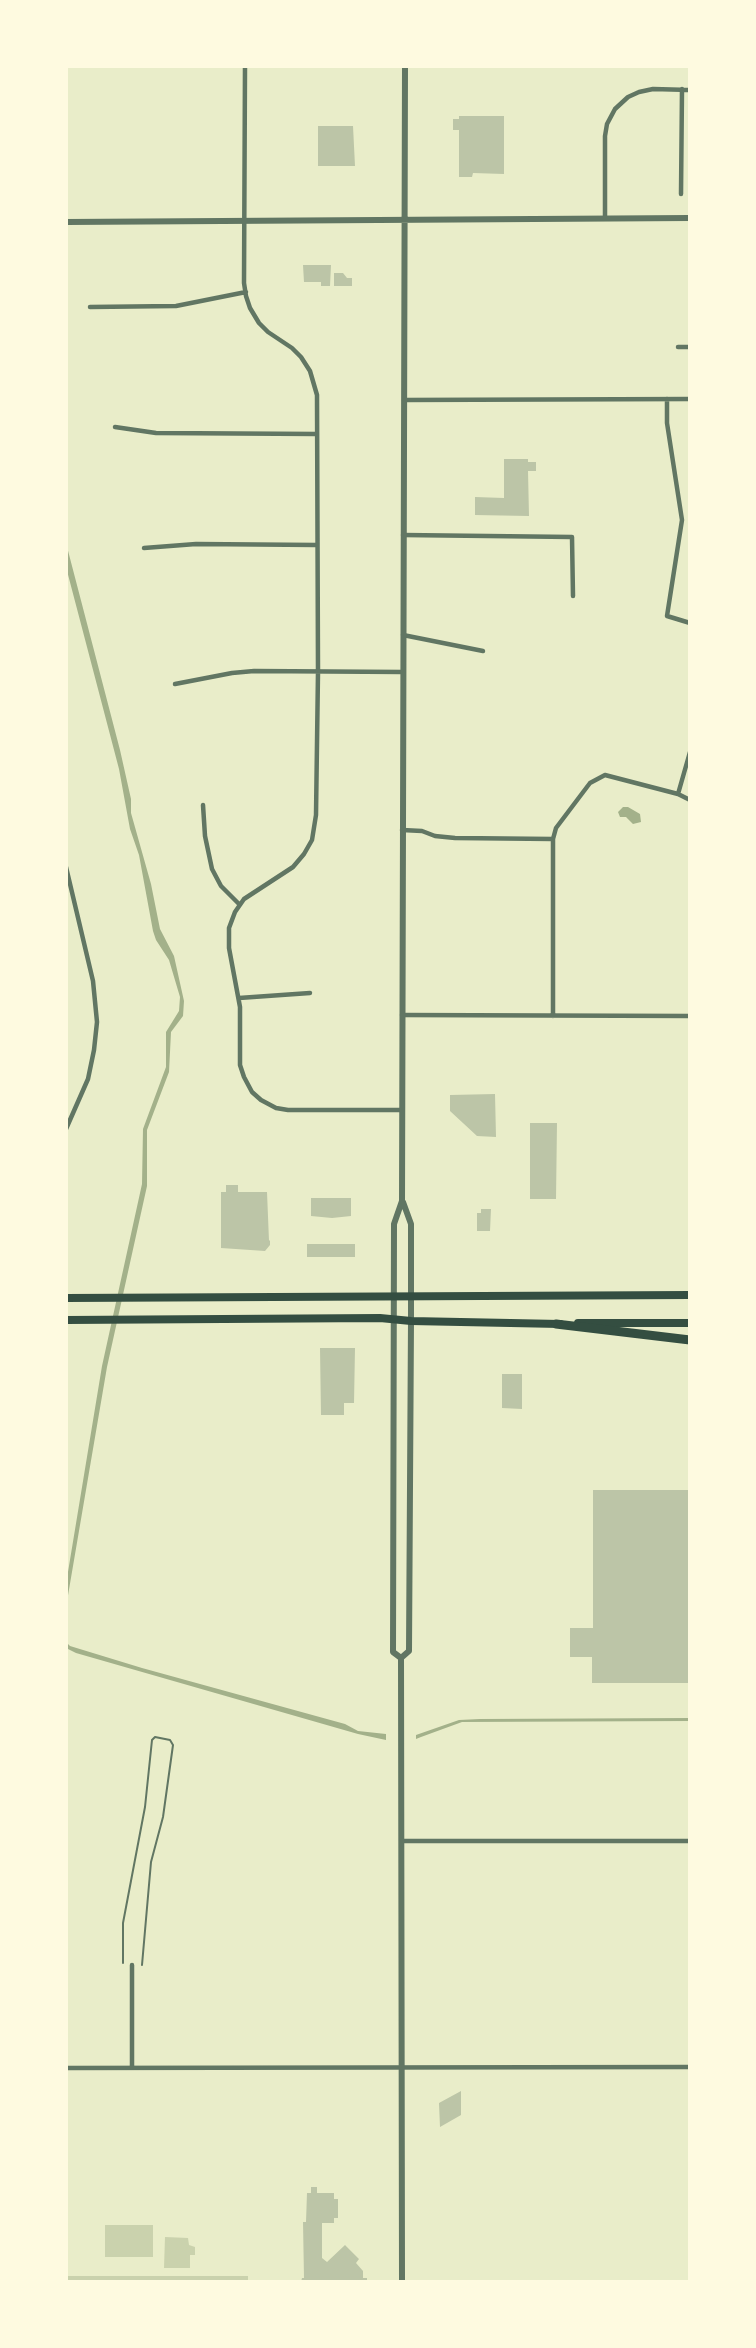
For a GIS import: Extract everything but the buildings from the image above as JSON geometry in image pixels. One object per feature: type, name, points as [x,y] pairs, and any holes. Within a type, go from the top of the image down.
[{"type":"highway","points":[[556,1324],[690,1340]]},
{"type":"main road","points":[[66,1298],[690,1294]]},
{"type":"main road","points":[[66,1320],[394,1318],[411,1321],[556,1324],[690,1323]]},
{"type":"street","points":[[245,66],[246,292],[250,308],[259,323],[292,348],[310,371],[316,391],[318,672],[316,815],[312,840],[293,867],[256,889],[240,905],[230,924],[228,940],[239,999],[241,1069],[249,1088],[261,1100],[276,1108],[288,1110],[402,1110]]},
{"type":"street","points":[[401,1658],[393,1652],[394,1224],[402,1201],[405,66]]},
{"type":"street","points":[[681,194],[682,89]]},
{"type":"street","points":[[605,218],[604,141],[611,116],[621,103],[639,92],[690,90]]},
{"type":"street","points":[[66,222],[690,218]]},
{"type":"street","points":[[90,307],[176,306],[246,292]]},
{"type":"street","points":[[678,347],[690,347]]},
{"type":"street","points":[[667,399],[667,423],[682,520],[668,616],[690,622]]},
{"type":"street","points":[[404,400],[690,399]]},
{"type":"street","points":[[116,427],[156,433],[317,434]]},
{"type":"street","points":[[403,535],[572,537],[573,596]]},
{"type":"street","points":[[144,548],[196,544],[317,545]]},
{"type":"street","points":[[403,635],[483,651]]},
{"type":"street","points":[[175,684],[232,673],[403,672]]},
{"type":"street","points":[[678,794],[690,752]]},
{"type":"street","points":[[553,1016],[553,839],[556,828],[590,783],[605,775],[678,794],[690,800]]},
{"type":"street","points":[[203,805],[205,836],[212,869],[221,886],[240,905]]},
{"type":"street","points":[[402,830],[422,831],[435,836],[455,838],[553,839]]},
{"type":"street","points":[[66,867],[93,981],[97,1022],[88,1079],[66,1129]]},
{"type":"street","points":[[66,897],[73,896]]},
{"type":"street","points":[[239,999],[310,993]]},
{"type":"street","points":[[402,1015],[690,1016]]},
{"type":"street","points":[[402,1201],[411,1224],[409,1651],[401,1658],[402,2282]]},
{"type":"street","points":[[403,1841],[690,1841]]},
{"type":"street","points":[[132,1965],[132,2067]]},
{"type":"street","points":[[66,2068],[690,2067]]},
{"type":"lane","points":[[123,1963],[123,1923],[145,1806],[152,1740],[155,1737],[170,1740],[173,1744],[163,1816],[151,1862],[142,1965]]},
{"type":"shaded area","points":[[66,543],[120,750],[131,799],[131,813],[151,884],[160,929],[174,956],[184,1001],[183,1016],[171,1032],[169,1072],[147,1130],[147,1186],[107,1367],[66,1607],[66,1584],[102,1366],[142,1184],[143,1129],[166,1067],[166,1032],[179,1011],[180,997],[169,960],[153,931],[139,855],[130,829],[119,769],[66,567]]},
{"type":"shaded area","points":[[623,807],[628,807],[640,814],[641,822],[633,824],[626,817],[620,817],[618,812]]},
{"type":"shaded area","points":[[66,1642],[70,1646],[142,1668],[345,1724],[358,1731],[386,1734],[386,1740],[76,1653],[66,1648]]},
{"type":"shaded area","points":[[690,1718],[690,1721],[462,1722],[416,1739],[416,1735],[459,1720]]},
{"type":"shaded area","points":[[105,2225],[153,2225],[153,2257],[105,2257]]},
{"type":"shaded area","points":[[165,2237],[188,2238],[189,2245],[195,2247],[195,2255],[190,2255],[190,2268],[164,2268]]},
{"type":"shaded area","points":[[66,2276],[248,2276],[248,2282],[66,2282]]}]
